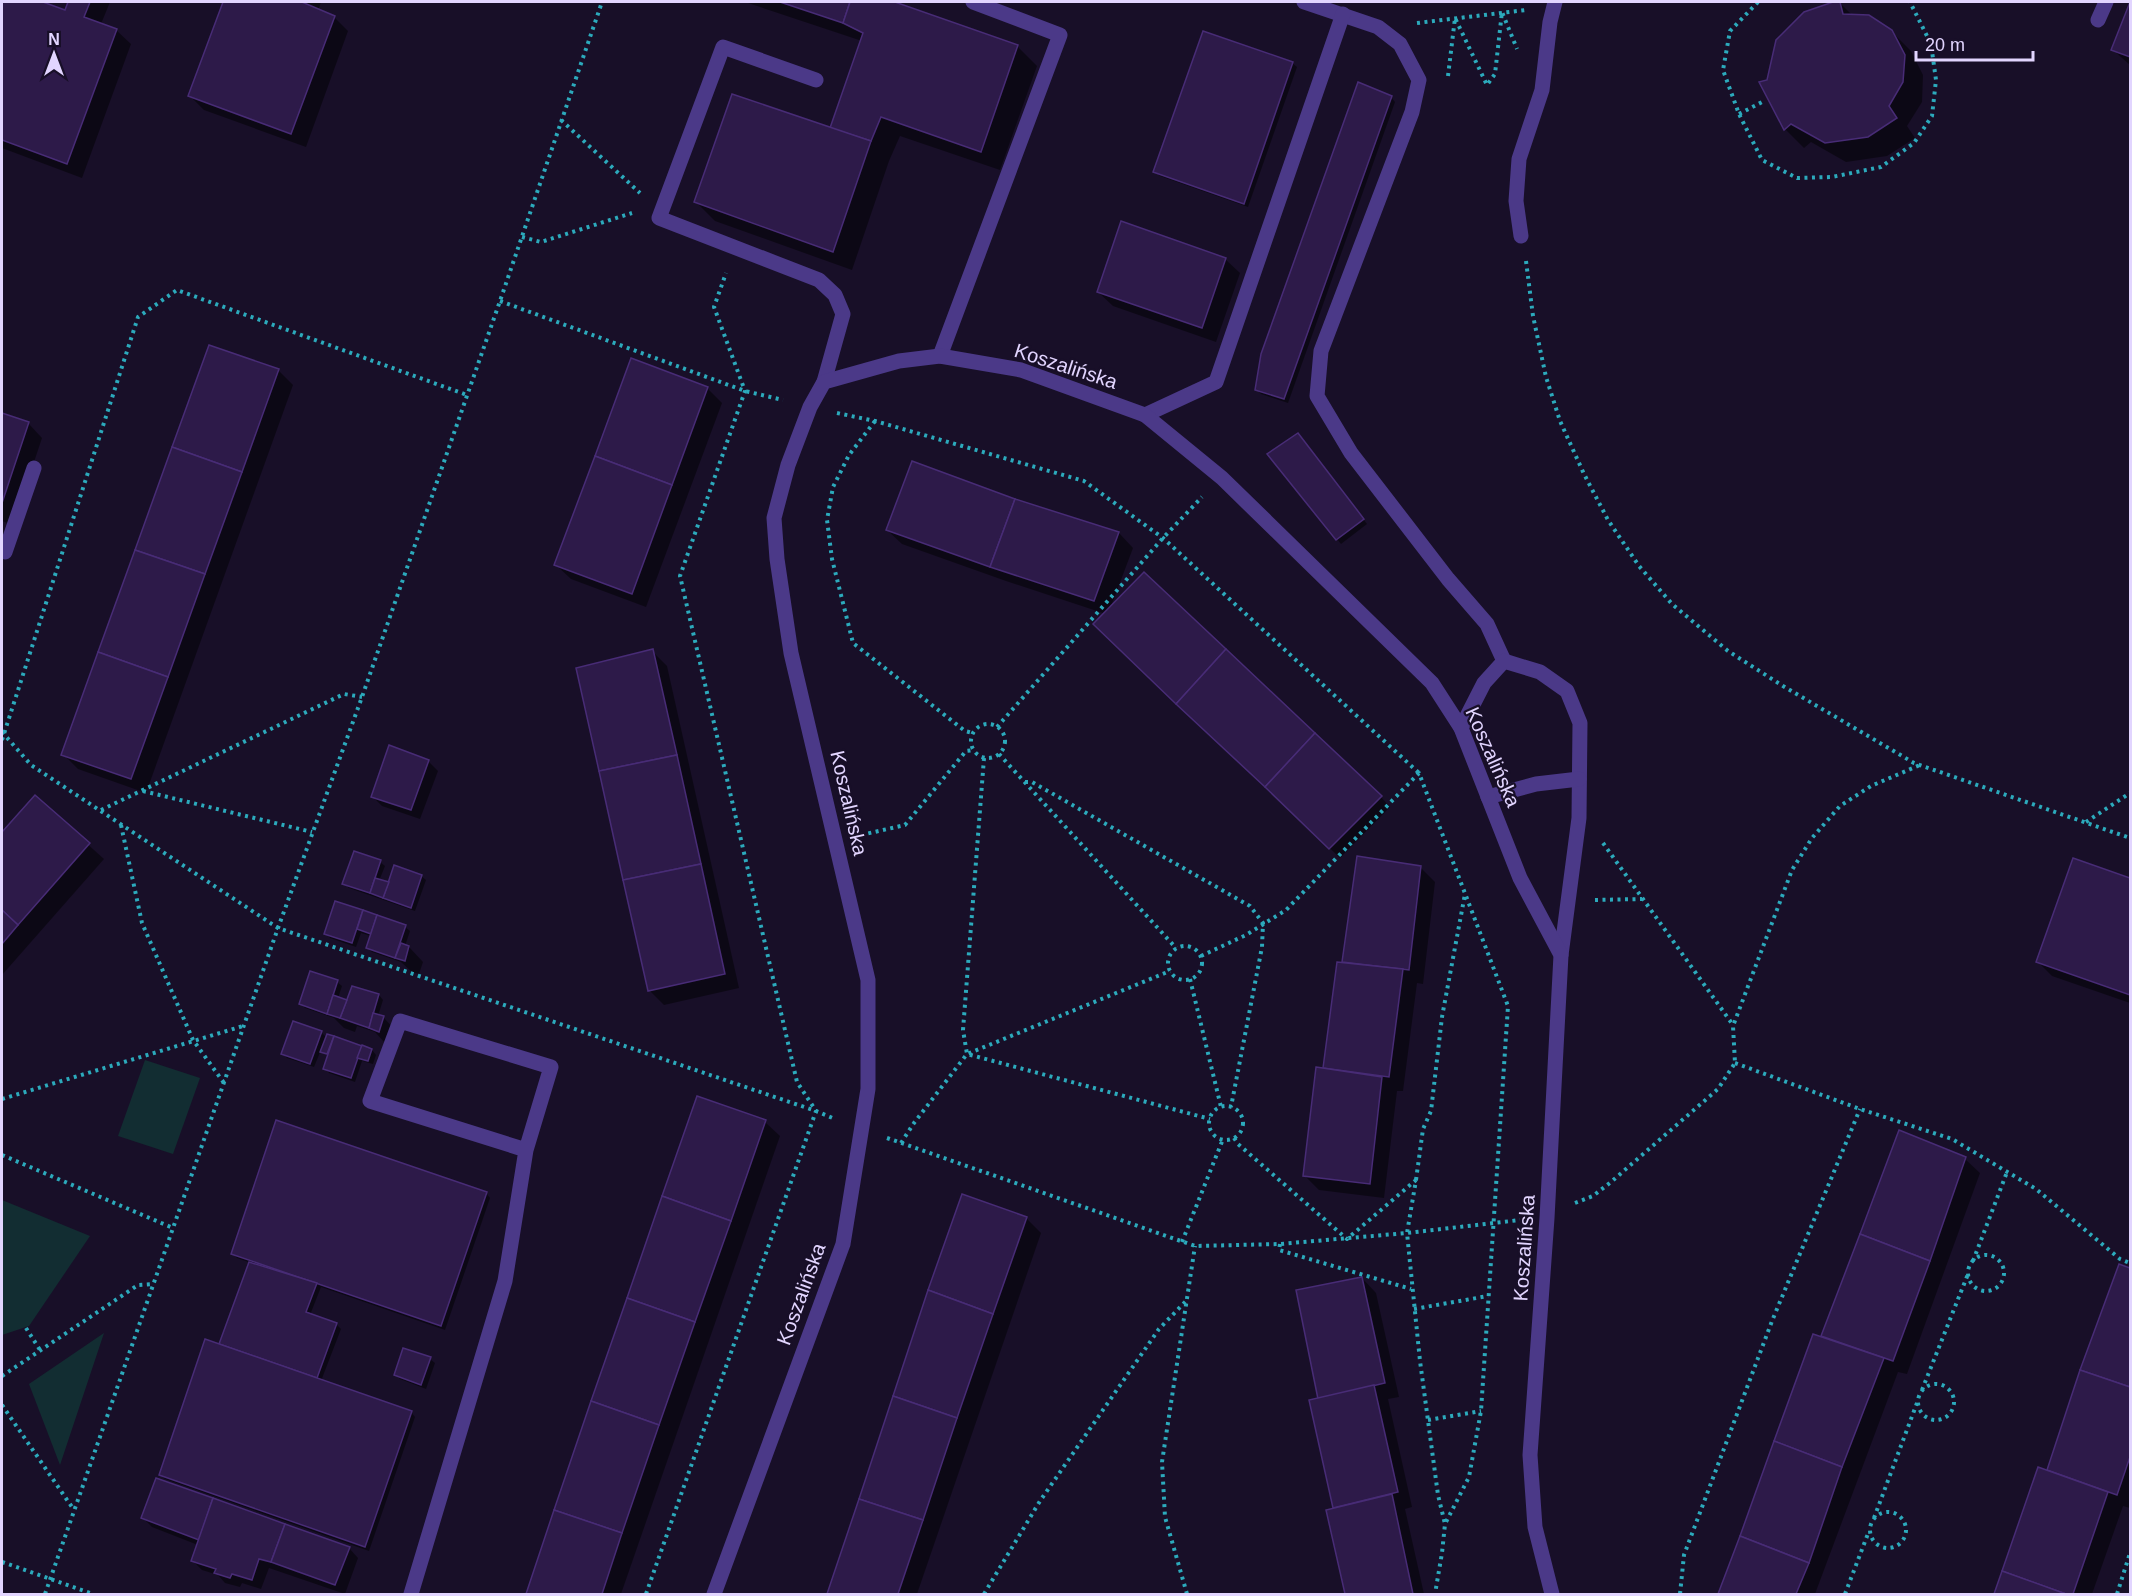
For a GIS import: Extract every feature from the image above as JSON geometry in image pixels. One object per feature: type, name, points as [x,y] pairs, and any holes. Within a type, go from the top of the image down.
[{"type":"street","points":[[940,356],[1060,35],[973,2]]},
{"type":"street","points":[[1304,2],[1378,27],[1400,44],[1419,81],[1412,112],[1321,351],[1317,396],[1351,453],[1448,579],[1487,624],[1504,660],[1540,672],[1567,691],[1580,723],[1579,818],[1561,955]]},
{"type":"street","points":[[2098,20],[2106,2]]},
{"type":"street","points":[[1521,236],[1516,201],[1519,159],[1542,90],[1554,4]]},
{"type":"street","points":[[1145,415],[1216,382],[1343,14]]},
{"type":"street","points":[[816,80],[723,47],[659,218],[819,280],[836,295],[843,314],[824,382]]},
{"type":"street","name":"Koszalińska","points":[[714,1594],[843,1244],[868,1089],[868,980],[791,653],[777,559],[774,518],[788,465],[810,408],[824,382],[899,361],[940,356],[1021,370],[1145,415],[1222,478],[1432,683],[1461,728],[1520,878],[1561,955],[1547,1218],[1530,1455],[1535,1527],[1552,1594]]},
{"type":"street","points":[[2,551],[5,552],[34,468]]},
{"type":"street","points":[[1461,728],[1484,682],[1504,660]]},
{"type":"street","points":[[1488,797],[1536,784],[1579,779]]},
{"type":"street","points":[[411,1594],[505,1281],[526,1150],[551,1067],[400,1021],[370,1101],[526,1150]]},
{"type":"path","points":[[45,1594],[278,928],[362,698],[602,2]]},
{"type":"path","points":[[1757,2],[1730,31],[1723,70],[1739,114],[1762,160],[1797,178],[1832,177],[1881,167],[1914,143],[1932,116],[1936,80],[1931,44],[1910,2]]},
{"type":"path","points":[[1378,27],[1554,4]]},
{"type":"path","points":[[1455,18],[1487,85],[1495,74],[1502,12]]},
{"type":"path","points":[[1502,12],[1521,57]]},
{"type":"path","points":[[1448,77],[1455,18]]},
{"type":"path","points":[[1739,114],[1764,101]]},
{"type":"path","points":[[561,120],[642,195],[641,210]]},
{"type":"path","points":[[522,237],[541,242],[641,210],[659,218]]},
{"type":"path","points":[[1521,236],[1544,367],[1560,421],[1608,520],[1639,566],[1672,604],[1728,651],[1783,686],[1920,765],[2130,838]]},
{"type":"path","points":[[735,247],[714,307],[745,391],[680,576],[797,1082],[816,1111]]},
{"type":"path","points":[[467,394],[177,290],[138,317],[2,736],[31,765],[278,928],[816,1111],[861,1130],[1195,1246],[1280,1244],[1347,1239],[1547,1218],[1593,1196],[1718,1089],[1735,1063],[1733,1026],[1792,870],[1812,838],[1840,807],[1870,786],[1920,765]]},
{"type":"path","points":[[500,301],[745,391],[810,408],[875,421],[1084,482],[1163,538],[1419,773],[1508,1006],[1481,1411],[1468,1477],[1445,1524]]},
{"type":"path","points":[[875,421],[849,455],[833,487],[827,520],[832,559],[853,643],[965,730],[974,733]]},
{"type":"path","points":[[997,727],[1163,538],[1222,478]]},
{"type":"path","points":[[100,810],[344,694],[362,698]]},
{"type":"path","points":[[988,725],[997,727],[1003,732],[1004,747],[995,757],[984,758],[974,750],[971,742],[974,733],[980,727],[988,725]]},
{"type":"path","points":[[885,830],[905,825],[966,751],[974,750]]},
{"type":"path","points":[[999,754],[1176,948]]},
{"type":"path","points":[[967,1054],[963,1030],[984,758]]},
{"type":"path","points":[[1201,956],[1246,935],[1286,910],[1419,773]]},
{"type":"path","points":[[1025,783],[1032,782],[1250,906],[1263,923],[1262,947],[1231,1107]]},
{"type":"path","points":[[142,791],[312,832]]},
{"type":"path","points":[[2085,822],[2130,793]]},
{"type":"path","points":[[1579,818],[1590,824],[1733,1026]]},
{"type":"path","points":[[121,825],[142,923],[193,1040],[224,1083]]},
{"type":"path","points":[[1435,1594],[1445,1524],[1438,1495],[1428,1420],[1407,1233],[1423,1129],[1431,1111],[1442,1017],[1465,893]]},
{"type":"path","points":[[1185,946],[1195,949],[1201,956],[1201,970],[1190,979],[1183,980],[1170,971],[1168,963],[1170,954],[1176,948],[1185,946]]},
{"type":"path","points":[[901,1143],[967,1054],[1170,971]]},
{"type":"path","points":[[1190,979],[1221,1107]]},
{"type":"path","points":[[2,1099],[244,1026]]},
{"type":"path","points":[[967,1054],[1210,1119]]},
{"type":"path","points":[[1735,1063],[1860,1109],[1952,1139],[2036,1189],[2120,1259],[2130,1263]]},
{"type":"path","points":[[1231,1107],[1241,1115],[1242,1128],[1234,1138],[1223,1139],[1212,1132],[1210,1119],[1216,1109],[1231,1107]]},
{"type":"path","points":[[1680,1594],[1684,1555],[1772,1321],[1860,1109]]},
{"type":"path","points":[[646,1594],[816,1111]]},
{"type":"path","points":[[1234,1138],[1238,1144],[1347,1239]]},
{"type":"path","points":[[1182,1242],[1223,1139]]},
{"type":"path","points":[[2,1155],[173,1228]]},
{"type":"path","points":[[1845,1594],[2007,1172]]},
{"type":"path","points":[[1347,1239],[1416,1180]]},
{"type":"path","points":[[1280,1244],[1279,1250],[1412,1289]]},
{"type":"path","points":[[1187,1594],[1165,1517],[1162,1462],[1195,1246]]},
{"type":"path","points":[[1968,1274],[1971,1285],[1984,1292],[1996,1289],[2005,1276],[2003,1264],[1992,1256],[1982,1255],[1972,1262]]},
{"type":"path","points":[[2,1376],[138,1285],[153,1284]]},
{"type":"path","points":[[1414,1309],[1488,1296]]},
{"type":"path","points":[[984,1594],[1046,1492],[1159,1329],[1187,1300]]},
{"type":"path","points":[[26,1328],[40,1350]]},
{"type":"path","points":[[1917,1403],[1921,1413],[1934,1421],[1946,1418],[1952,1412],[1953,1393],[1942,1384],[1931,1383],[1922,1390]]},
{"type":"path","points":[[2,1405],[74,1510]]},
{"type":"path","points":[[1428,1420],[1481,1411]]},
{"type":"path","points":[[1869,1530],[1873,1541],[1886,1549],[1904,1540],[1907,1532],[1905,1521],[1894,1512],[1883,1511],[1874,1518]]},
{"type":"path","points":[[2117,1594],[2130,1553]]},
{"type":"path","points":[[2,1562],[92,1594]]},
{"type":"green space","points":[[145,1060],[200,1078],[173,1154],[118,1136]]},
{"type":"green space","points":[[2,1200],[90,1236],[29,1326],[2,1335]]},
{"type":"green space","points":[[104,1333],[60,1465],[29,1384]]},
{"type":"building","points":[[2,2],[43,2],[65,10],[68,2],[90,2],[84,17],[117,29],[67,164],[2,140]]},
{"type":"building","points":[[223,2],[302,2],[335,16],[291,134],[188,96]]},
{"type":"building","points":[[780,2],[850,2],[843,23]]},
{"type":"building","points":[[850,2],[895,2],[1018,45],[981,152],[881,117],[871,141],[830,128],[863,33],[843,23]]},
{"type":"building","points":[[1833,2],[1840,2],[1843,14],[1869,15],[1892,30],[1905,55],[1903,82],[1889,106],[1897,118],[1868,137],[1825,143],[1791,124],[1784,130],[1759,82],[1767,80],[1776,40],[1804,12]]},
{"type":"building","points":[[2130,2],[2130,57],[2111,50]]},
{"type":"building","points":[[1203,31],[1293,62],[1244,204],[1153,172]]},
{"type":"building","points":[[1358,82],[1392,96],[1284,399],[1255,390],[1261,354]]},
{"type":"building","points":[[732,94],[871,141],[833,252],[694,202]]},
{"type":"building","points":[[1121,221],[1226,258],[1202,328],[1097,292]]},
{"type":"building","points":[[209,345],[279,369],[242,472],[172,447]]},
{"type":"building","points":[[631,358],[708,387],[672,485],[595,456]]},
{"type":"building","points":[[2,413],[29,422],[2,503]]},
{"type":"building","points":[[1298,433],[1364,519],[1336,540],[1267,454]]},
{"type":"building","points":[[172,447],[242,472],[205,574],[135,550]]},
{"type":"building","points":[[595,456],[672,485],[632,594],[554,565]]},
{"type":"building","points":[[912,461],[1015,499],[990,567],[886,530]]},
{"type":"building","points":[[1015,499],[1119,532],[1094,601],[990,567]]},
{"type":"building","points":[[135,550],[205,574],[168,677],[98,652]]},
{"type":"building","points":[[1144,572],[1226,649],[1176,704],[1093,624]]},
{"type":"building","points":[[653,649],[677,755],[599,771],[576,668]]},
{"type":"building","points":[[1226,649],[1315,733],[1265,787],[1176,704]]},
{"type":"building","points":[[98,652],[168,677],[131,779],[61,755]]},
{"type":"building","points":[[1315,733],[1382,796],[1329,849],[1265,787]]},
{"type":"building","points":[[389,745],[429,760],[411,810],[371,797]]},
{"type":"building","points":[[677,755],[701,864],[623,880],[599,771]]},
{"type":"building","points":[[35,795],[90,843],[18,925],[2,910],[2,832]]},
{"type":"building","points":[[354,851],[381,860],[370,893],[342,884]]},
{"type":"building","points":[[1357,856],[1421,866],[1409,970],[1342,962]]},
{"type":"building","points":[[2073,858],[2130,878],[2130,995],[2036,962]]},
{"type":"building","points":[[701,864],[725,974],[648,991],[623,880]]},
{"type":"building","points":[[394,865],[422,875],[411,908],[383,898]]},
{"type":"building","points":[[375,878],[389,882],[383,898],[370,893]]},
{"type":"building","points":[[335,901],[363,910],[352,943],[324,934]]},
{"type":"building","points":[[2,910],[18,925],[2,944]]},
{"type":"building","points":[[363,910],[377,915],[371,934],[357,929]]},
{"type":"building","points":[[377,915],[406,925],[395,958],[366,948]]},
{"type":"building","points":[[401,943],[409,946],[405,961],[395,958]]},
{"type":"building","points":[[1337,962],[1403,969],[1389,1077],[1323,1068]]},
{"type":"building","points":[[310,971],[338,980],[327,1014],[299,1004]]},
{"type":"building","points":[[352,986],[379,994],[369,1028],[340,1018]]},
{"type":"building","points":[[333,995],[347,1000],[340,1018],[327,1014]]},
{"type":"building","points":[[373,1013],[384,1016],[379,1032],[369,1028]]},
{"type":"building","points":[[293,1021],[322,1031],[310,1064],[281,1054]]},
{"type":"building","points":[[327,1034],[334,1036],[327,1054],[320,1052]]},
{"type":"building","points":[[334,1036],[362,1046],[351,1078],[323,1069]]},
{"type":"building","points":[[362,1045],[372,1049],[368,1061],[357,1058]]},
{"type":"building","points":[[1316,1067],[1382,1077],[1370,1184],[1303,1176]]},
{"type":"building","points":[[697,1096],[766,1120],[731,1221],[662,1196]]},
{"type":"building","points":[[276,1120],[487,1192],[441,1326],[231,1254]]},
{"type":"building","points":[[1899,1130],[1966,1157],[1930,1261],[1860,1234]]},
{"type":"building","points":[[962,1194],[1027,1217],[993,1314],[928,1290]]},
{"type":"building","points":[[662,1196],[731,1221],[695,1322],[627,1298]]},
{"type":"building","points":[[1860,1234],[1930,1261],[1893,1361],[1821,1336]]},
{"type":"building","points":[[249,1262],[317,1283],[306,1312],[337,1323],[317,1378],[219,1344]]},
{"type":"building","points":[[2119,1264],[2130,1268],[2130,1387],[2080,1370]]},
{"type":"building","points":[[1362,1277],[1385,1383],[1318,1399],[1296,1290]]},
{"type":"building","points":[[928,1290],[993,1314],[957,1418],[893,1396]]},
{"type":"building","points":[[627,1298],[695,1322],[659,1425],[591,1401]]},
{"type":"building","points":[[1813,1334],[1884,1358],[1842,1467],[1774,1441]]},
{"type":"building","points":[[205,1339],[412,1411],[365,1547],[159,1475]]},
{"type":"building","points":[[403,1348],[431,1357],[421,1385],[394,1375]]},
{"type":"building","points":[[2080,1370],[2130,1387],[2130,1457],[2117,1495],[2047,1470]]},
{"type":"building","points":[[1374,1385],[1398,1492],[1333,1508],[1309,1400]]},
{"type":"building","points":[[893,1396],[957,1418],[923,1520],[859,1499]]},
{"type":"building","points":[[591,1401],[659,1425],[622,1533],[554,1510]]},
{"type":"building","points":[[1774,1441],[1842,1467],[1809,1563],[1740,1536]]},
{"type":"building","points":[[2038,1467],[2108,1492],[2073,1594],[2066,1594],[2002,1571]]},
{"type":"building","points":[[156,1478],[213,1498],[199,1540],[141,1518]]},
{"type":"building","points":[[1392,1494],[1413,1594],[1345,1594],[1326,1510]]},
{"type":"building","points":[[213,1498],[285,1524],[271,1562],[259,1559],[252,1580],[232,1574],[230,1578],[214,1573],[216,1569],[191,1561]]},
{"type":"building","points":[[859,1499],[923,1520],[898,1594],[827,1594]]},
{"type":"building","points":[[554,1510],[622,1533],[602,1594],[526,1594]]},
{"type":"building","points":[[285,1524],[350,1547],[335,1585],[271,1562]]},
{"type":"building","points":[[1740,1536],[1809,1563],[1796,1594],[1718,1594]]},
{"type":"building","points":[[2002,1571],[2066,1594],[1994,1594]]}]
